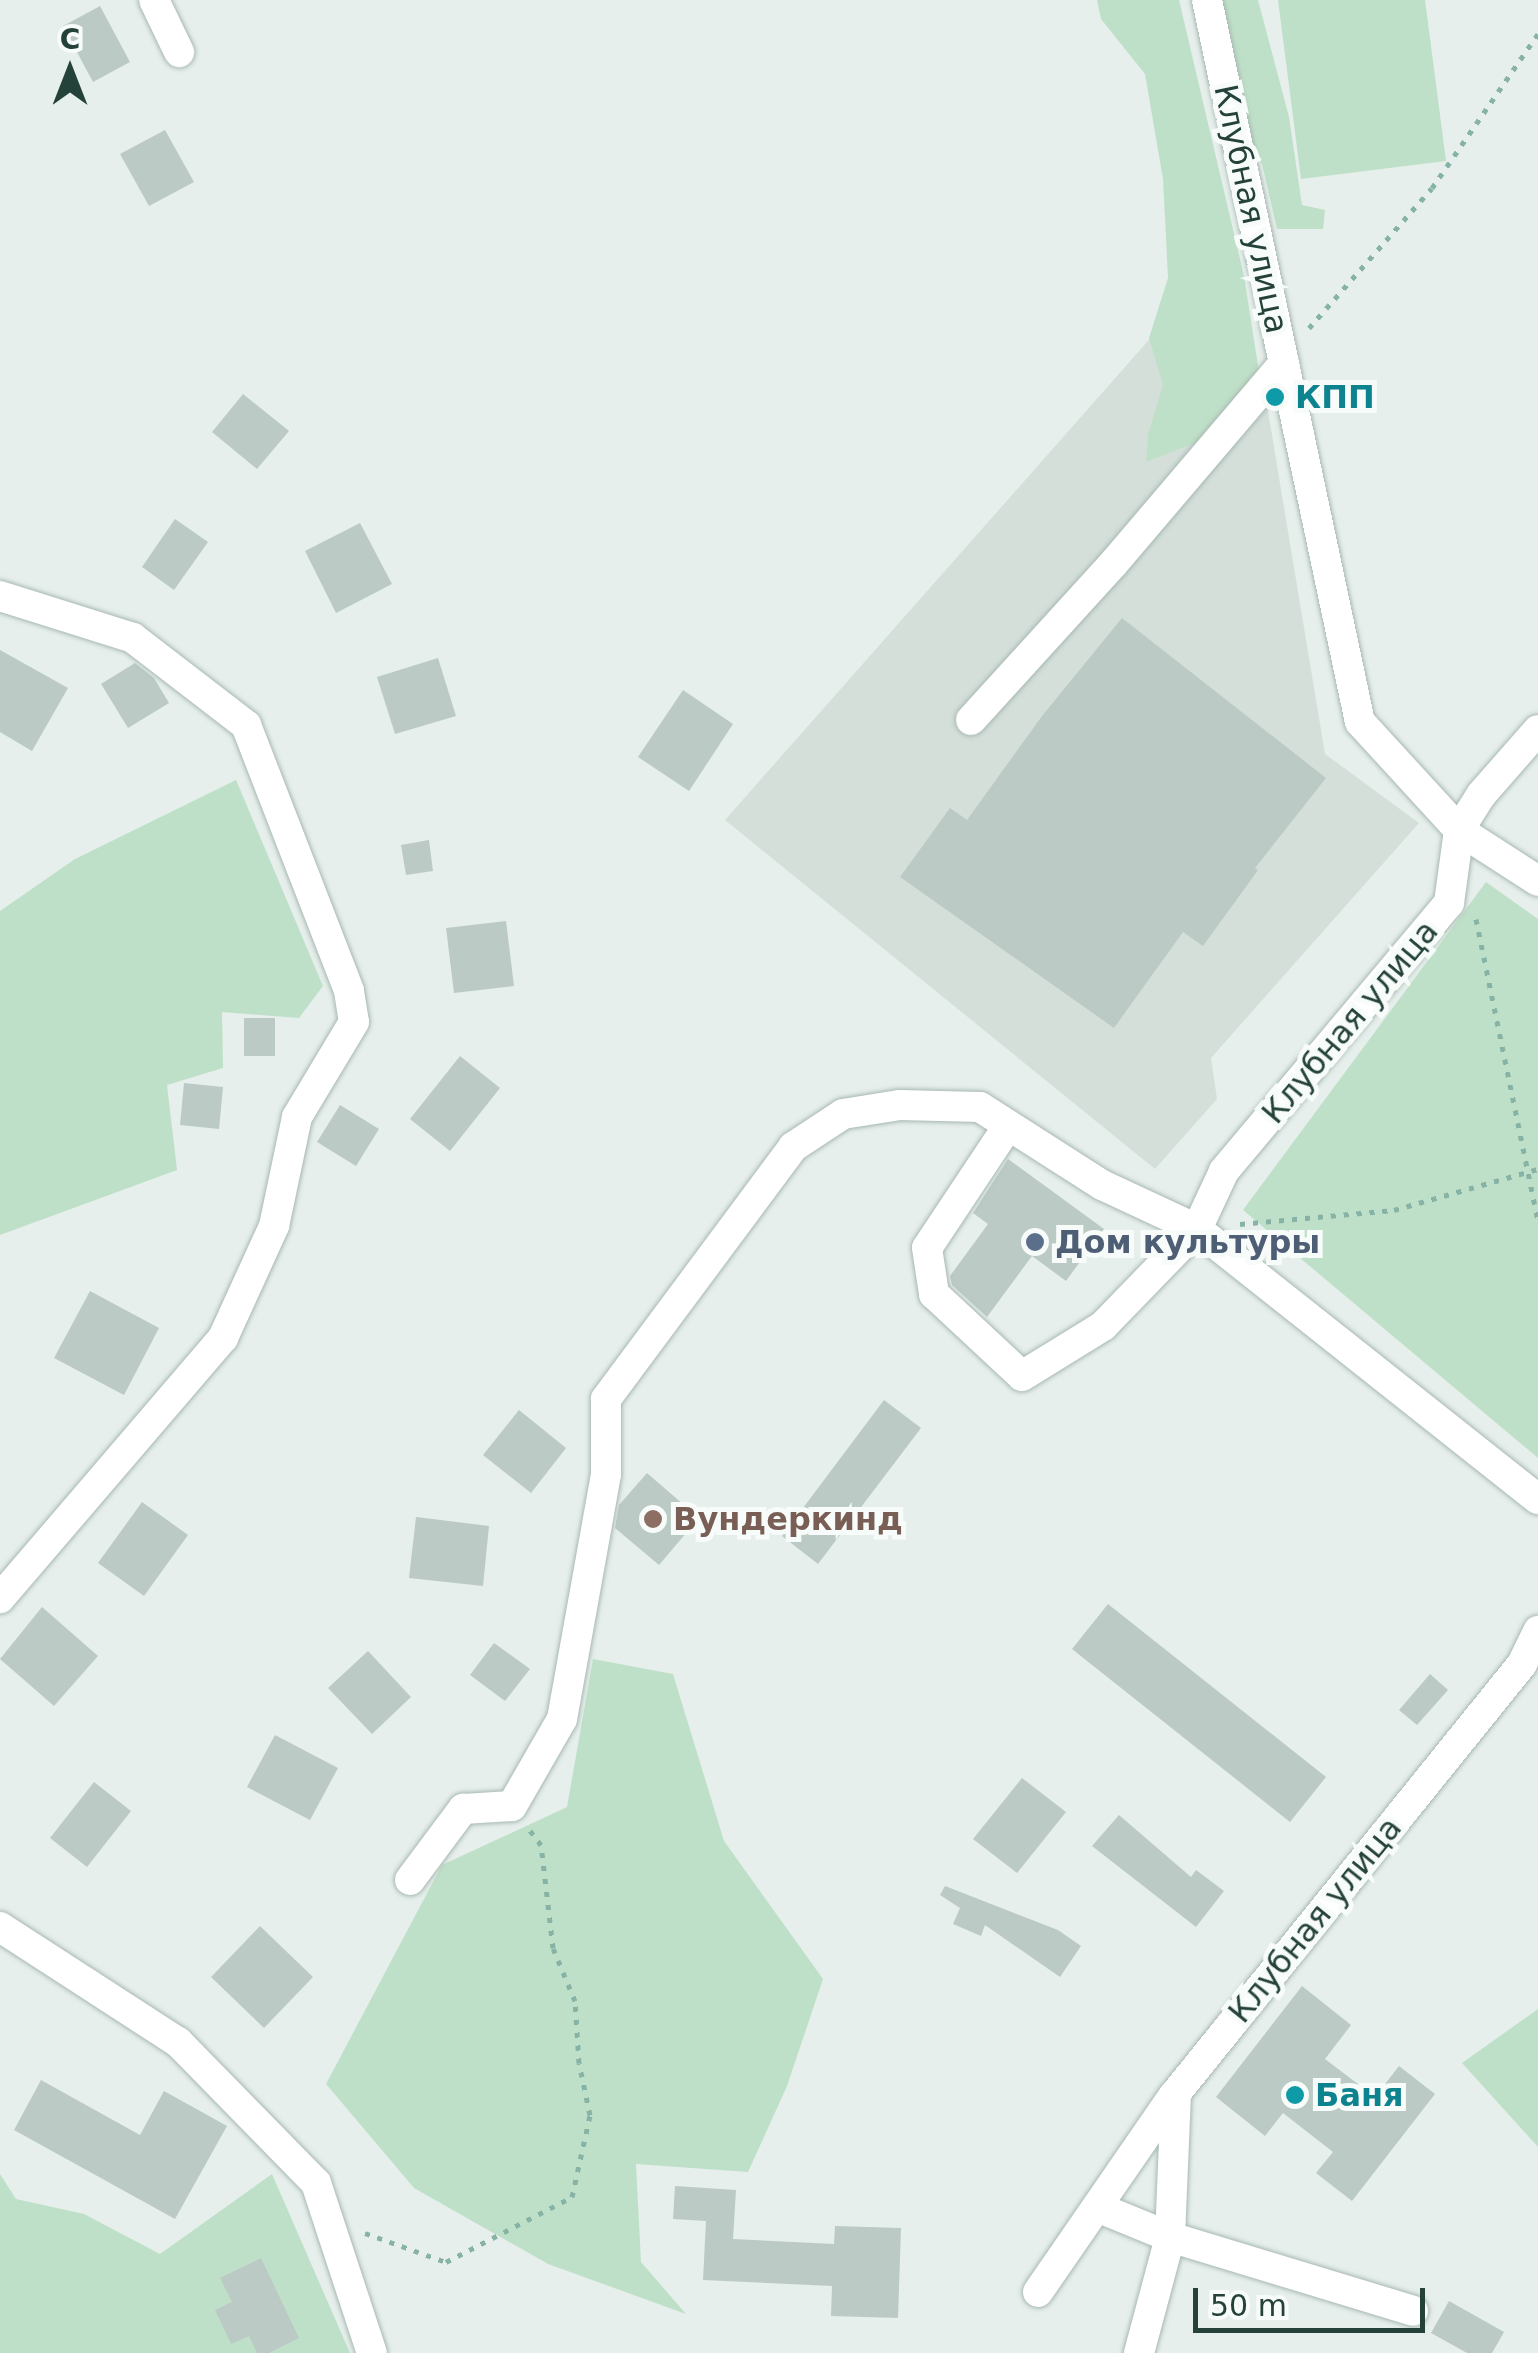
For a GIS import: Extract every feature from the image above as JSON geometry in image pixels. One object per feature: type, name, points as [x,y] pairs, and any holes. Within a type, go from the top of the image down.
[{"type":"street","points":[[154,0],[179,52]]},
{"type":"street","name":"Клубная улица","points":[[1008,1126],[927,1248],[934,1294],[1022,1376],[1104,1326],[1197,1229],[1224,1171],[1450,904],[1459,830],[1360,722],[1209,3]]},
{"type":"street","points":[[972,720],[1113,564],[1284,363]]},
{"type":"street","points":[[0,596],[134,638],[246,725],[349,991],[354,1022],[296,1117],[274,1226],[222,1338],[0,1598]]},
{"type":"street","points":[[1538,730],[1482,795],[1459,830],[1538,882]]},
{"type":"street","points":[[410,1880],[463,1809],[512,1806],[562,1718],[606,1474],[606,1399],[793,1147],[843,1114],[900,1105],[980,1107],[1102,1185],[1197,1229],[1538,1500]]},
{"type":"street","name":"Клубная улица","points":[[1038,2292],[1176,2093],[1522,1664],[1538,1632]]},
{"type":"street","points":[[0,1927],[178,2042],[316,2182],[372,2353]]},
{"type":"street","points":[[1139,2353],[1170,2237],[1176,2093]]},
{"type":"street","points":[[1097,2207],[1170,2237],[1413,2311]]},
{"type":"path","points":[[1284,363],[1316,318],[1432,188],[1538,34]]},
{"type":"path","points":[[1474,908],[1538,1220]]},
{"type":"path","points":[[1197,1229],[1394,1210],[1538,1169]]},
{"type":"path","points":[[328,2220],[446,2262],[572,2197],[590,2115],[578,2063],[576,2002],[554,1948],[541,1846],[512,1806]]},
{"type":"shaded area","points":[[1215,265],[1264,387],[1325,754],[1419,823],[1211,1058],[1217,1099],[1155,1169],[725,820]]},
{"type":"green space","points":[[1097,0],[1179,0],[1244,276],[1259,372],[1200,441],[1146,462],[1148,434],[1163,385],[1149,338],[1168,278],[1163,179],[1145,74],[1101,19]]},
{"type":"green space","points":[[1221,0],[1258,0],[1289,117],[1302,205],[1325,210],[1323,229],[1277,229],[1262,164],[1244,134]]},
{"type":"green space","points":[[1278,0],[1425,0],[1446,161],[1301,179]]},
{"type":"green space","points":[[236,780],[323,986],[299,1018],[222,1012],[223,1068],[167,1085],[177,1170],[0,1235],[0,911],[75,859]]},
{"type":"green space","points":[[1486,882],[1538,919],[1538,1458],[1243,1210]]},
{"type":"green space","points":[[593,1659],[673,1674],[724,1841],[823,1979],[787,2086],[748,2172],[636,2164],[641,2262],[686,2314],[548,2264],[414,2188],[326,2084],[442,1865],[567,1807]]},
{"type":"green space","points":[[1538,2009],[1538,2147],[1462,2063]]},
{"type":"green space","points":[[0,2174],[16,2199],[84,2214],[160,2254],[272,2174],[350,2353],[0,2353]]},
{"type":"building","points":[[100,6],[130,62],[93,82],[63,26]]},
{"type":"building","points":[[165,130],[194,182],[149,206],[120,154]]},
{"type":"building","points":[[243,394],[289,431],[257,469],[212,432]]},
{"type":"building","points":[[175,519],[208,542],[174,590],[142,567]]},
{"type":"building","points":[[360,523],[392,584],[336,613],[305,551]]},
{"type":"building","points":[[1122,618],[1326,778],[1255,868],[1258,870],[1203,946],[1183,932],[1114,1028],[900,877],[950,808],[967,820],[1042,716]]},
{"type":"building","points":[[0,650],[68,688],[32,751],[0,732]]},
{"type":"building","points":[[438,658],[456,716],[395,734],[377,677]]},
{"type":"building","points":[[135,663],[154,678],[169,703],[128,728],[101,684]]},
{"type":"building","points":[[683,690],[733,724],[689,791],[638,757]]},
{"type":"building","points":[[429,840],[433,871],[406,875],[401,845]]},
{"type":"building","points":[[506,921],[514,986],[454,993],[446,928]]},
{"type":"building","points":[[244,1018],[275,1018],[275,1056],[244,1056]]},
{"type":"building","points":[[460,1056],[500,1088],[450,1151],[410,1119]]},
{"type":"building","points":[[184,1083],[223,1087],[219,1129],[180,1125]]},
{"type":"building","points":[[340,1105],[379,1129],[356,1166],[317,1142]]},
{"type":"building","name":"Дом культуры","points":[[1008,1159],[1104,1229],[1066,1281],[1032,1256],[987,1317],[952,1285],[950,1276],[988,1224],[973,1213]]},
{"type":"building","points":[[90,1291],[159,1328],[124,1395],[54,1358]]},
{"type":"building","points":[[884,1400],[921,1428],[818,1564],[782,1536]]},
{"type":"building","points":[[519,1410],[566,1448],[531,1493],[483,1455]]},
{"type":"building","name":"Вундеркинд","points":[[647,1473],[699,1518],[659,1565],[615,1528],[619,1505]]},
{"type":"building","points":[[142,1502],[188,1535],[144,1596],[98,1563]]},
{"type":"building","points":[[416,1517],[489,1526],[483,1586],[409,1578]]},
{"type":"building","points":[[1108,1604],[1326,1777],[1290,1822],[1072,1649]]},
{"type":"building","points":[[42,1607],[98,1656],[54,1706],[0,1659]]},
{"type":"building","points":[[494,1643],[530,1669],[505,1701],[470,1675]]},
{"type":"building","points":[[368,1651],[411,1697],[372,1734],[328,1688]]},
{"type":"building","points":[[1430,1674],[1448,1690],[1417,1725],[1399,1710]]},
{"type":"building","points":[[275,1735],[338,1768],[310,1820],[247,1787]]},
{"type":"building","points":[[1022,1778],[1066,1812],[1017,1873],[973,1839]]},
{"type":"building","points":[[94,1782],[131,1811],[87,1867],[50,1838]]},
{"type":"building","points":[[1119,1815],[1191,1877],[1196,1870],[1224,1891],[1196,1927],[1092,1846]]},
{"type":"building","points":[[945,1886],[1058,1930],[1081,1946],[1060,1977],[985,1925],[981,1936],[953,1924],[960,1908],[940,1895]]},
{"type":"building","points":[[260,1926],[313,1977],[264,2028],[211,1977]]},
{"type":"building","name":"Баня","points":[[1302,1986],[1351,2025],[1325,2059],[1375,2097],[1399,2066],[1435,2094],[1352,2201],[1316,2173],[1333,2152],[1283,2113],[1265,2136],[1216,2097]]},
{"type":"building","points":[[41,2080],[140,2135],[164,2091],[227,2126],[175,2219],[14,2130]]},
{"type":"building","points":[[675,2186],[736,2190],[733,2239],[834,2244],[835,2226],[901,2228],[898,2318],[831,2316],[832,2286],[703,2280],[706,2221],[673,2219]]},
{"type":"building","points":[[261,2258],[299,2338],[269,2353],[257,2353],[249,2336],[231,2344],[215,2310],[232,2302],[220,2278]]},
{"type":"building","points":[[1449,2301],[1504,2332],[1492,2353],[1467,2353],[1431,2333]]},
{"type":"place","name":"КПП","points":[[1275,397]]},
{"type":"place","name":"Дом культуры","points":[[1035,1242]]},
{"type":"place","name":"Вундеркинд","points":[[653,1519]]},
{"type":"place","name":"Баня","points":[[1295,2095]]}]
